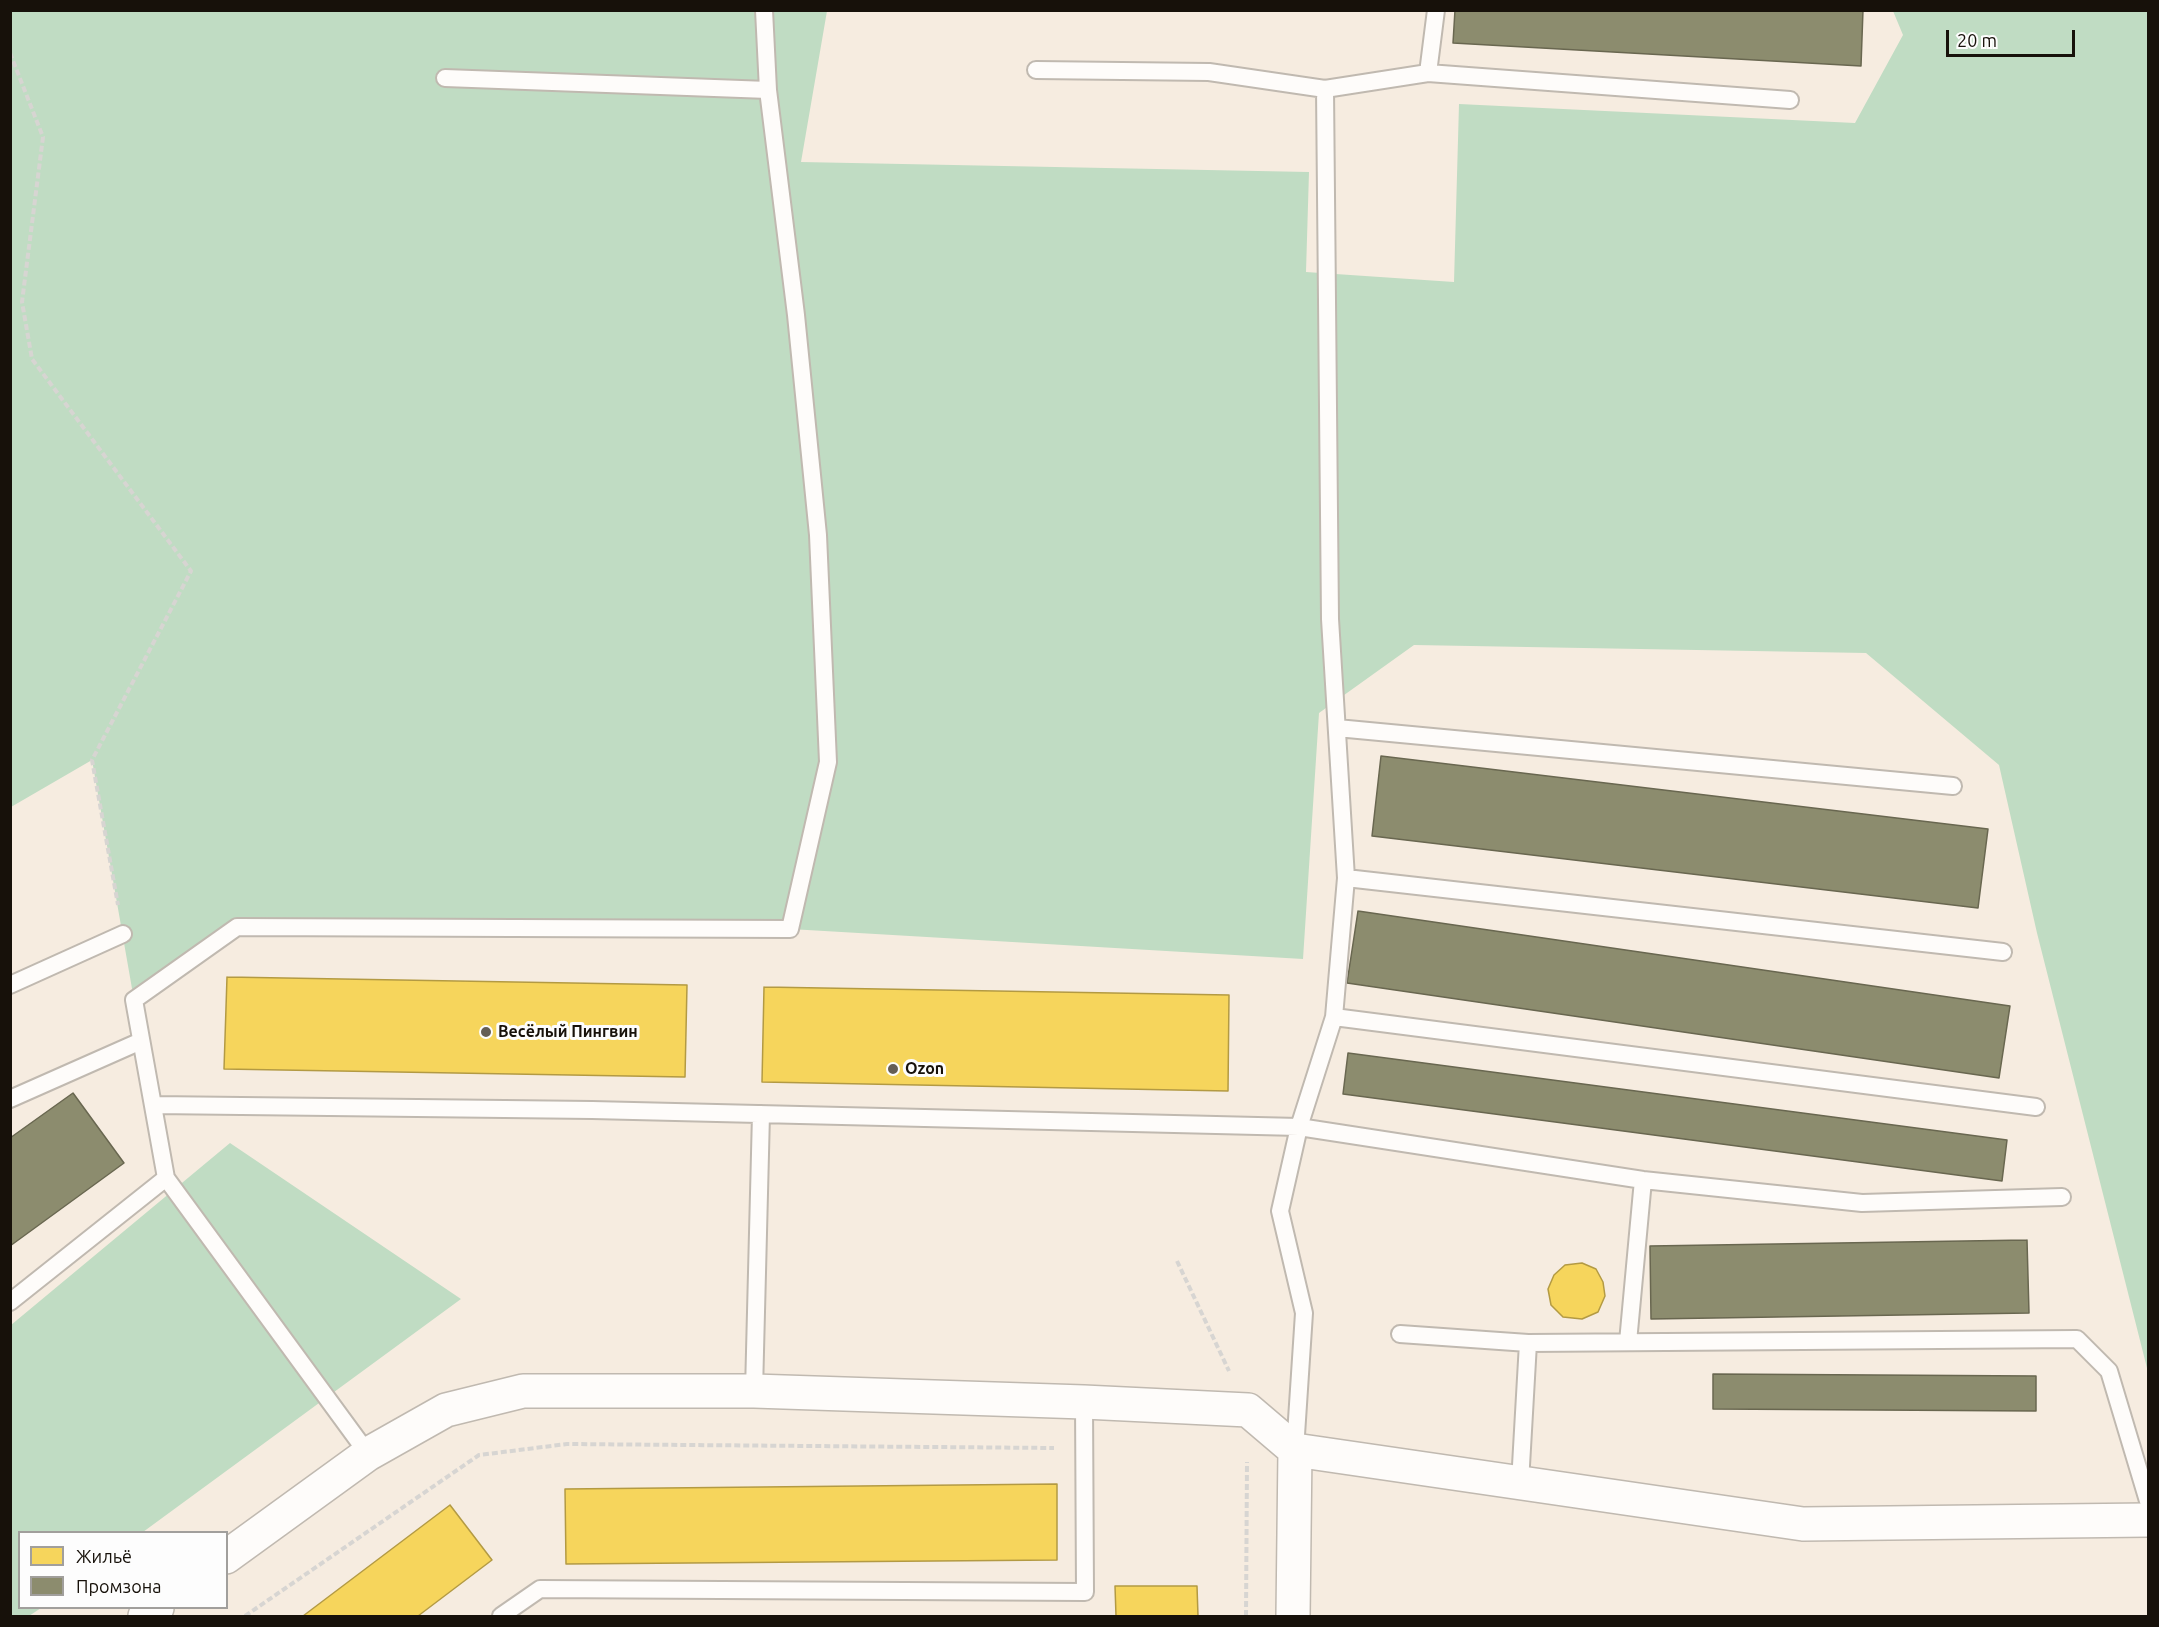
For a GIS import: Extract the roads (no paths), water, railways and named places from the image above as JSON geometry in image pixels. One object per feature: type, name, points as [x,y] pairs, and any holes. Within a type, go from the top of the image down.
[{"type":"street","points":[[228,1556],[368,1454],[446,1410],[523,1392],[754,1391],[1248,1410],[1295,1450],[1803,1524],[2148,1520]]},
{"type":"street","points":[[1293,1617],[1295,1450]]},
{"type":"lane","points":[[368,1454],[166,1178],[134,1000],[237,927],[790,929],[828,762],[818,535],[796,315],[768,90],[764,10]]},
{"type":"lane","points":[[1428,74],[1436,10]]},
{"type":"lane","points":[[1036,69],[1209,72],[1325,89],[1428,74],[1790,100]]},
{"type":"lane","points":[[445,78],[768,90]]},
{"type":"lane","points":[[1295,1450],[1304,1312],[1280,1211],[1299,1127],[1334,1017],[1346,878],[1330,620],[1325,89]]},
{"type":"lane","points":[[1337,728],[1953,786]]},
{"type":"lane","points":[[1346,878],[2003,952]]},
{"type":"lane","points":[[10,985],[123,934]]},
{"type":"lane","points":[[1334,1017],[2036,1107]]},
{"type":"lane","points":[[10,1099],[141,1041]]},
{"type":"lane","points":[[154,1105],[592,1110],[1299,1127],[1643,1180],[1862,1203],[2062,1197]]},
{"type":"lane","points":[[754,1391],[761,1114]]},
{"type":"lane","points":[[10,1302],[166,1178]]},
{"type":"lane","points":[[1628,1342],[1643,1180]]},
{"type":"lane","points":[[1400,1334],[1528,1343],[2077,1340],[2109,1371],[2148,1501]]},
{"type":"lane","points":[[1520,1483],[1528,1343]]},
{"type":"lane","points":[[501,1617],[540,1589],[1085,1592],[1084,1402]]},
{"type":"place","name":"Весёлый Пингвин","points":[[486,1032]]},
{"type":"place","name":"Ozon","points":[[893,1069]]}]
